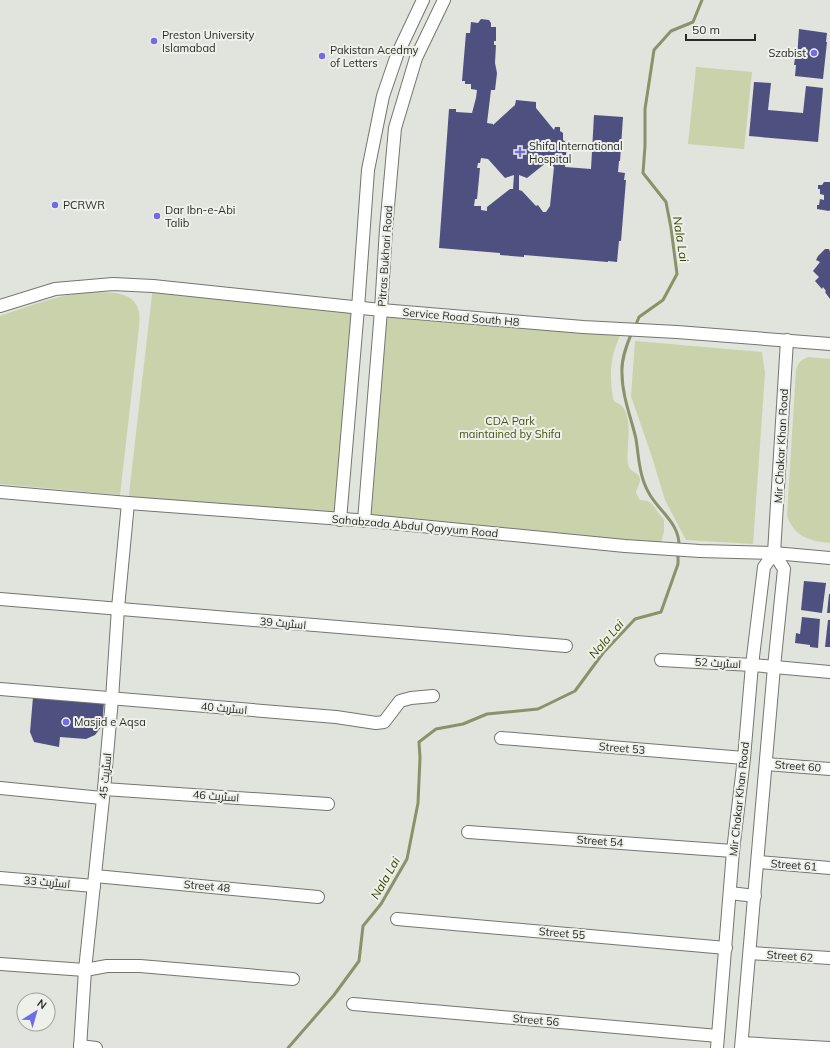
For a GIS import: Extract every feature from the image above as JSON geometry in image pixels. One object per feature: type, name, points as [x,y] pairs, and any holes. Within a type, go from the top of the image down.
[{"type":"street","name":"Pitras Bukhari Road","points":[[340,520],[368,170],[383,96],[397,55],[423,0]]},
{"type":"street","name":"Pitras Bukhari Road","points":[[364,521],[395,128],[416,58],[444,0]]},
{"type":"street","name":"Service Road South H8","points":[[0,306],[55,289],[113,284],[153,286],[358,308],[584,327],[676,332],[830,344]]},
{"type":"street","name":"Mir Chakar Khan Road","points":[[718,1042],[733,851],[744,758],[752,665],[764,567],[774,553],[787,340]]},
{"type":"street","name":"Sahabzada Abdul Qayyum Road","points":[[0,492],[364,521],[625,546],[700,551],[774,553],[830,558]]},
{"type":"street","name":"اسٹریٹ 45","points":[[80,1047],[85,970],[112,699],[118,608],[128,503]]},
{"type":"street","name":"Mir Chakar Khan Road","points":[[742,1045],[774,667],[784,569],[774,553]]},
{"type":"street","name":"اسٹریٹ 39","points":[[0,599],[566,646]]},
{"type":"street","name":"اسٹریٹ 52","points":[[661,660],[752,665],[830,672]]},
{"type":"street","name":"اسٹریٹ 40","points":[[0,689],[336,717],[376,723],[384,722],[400,702],[411,698],[433,696]]},
{"type":"street","name":"Street 53","points":[[501,738],[744,758]]},
{"type":"street","name":"Street 60","points":[[766,764],[830,769]]},
{"type":"street","name":"اسٹریٹ 46","points":[[0,788],[328,804]]},
{"type":"street","name":"Street 54","points":[[468,832],[733,851]]},
{"type":"street","name":"Street 61","points":[[758,862],[830,868]]},
{"type":"street","name":"اسٹریٹ 33","points":[[0,878],[95,881]]},
{"type":"street","name":"Street 48","points":[[95,881],[318,897]]},
{"type":"street","points":[[730,893],[755,896]]},
{"type":"street","name":"Street 55","points":[[397,919],[726,948]]},
{"type":"street","name":"Street 62","points":[[750,953],[830,958]]},
{"type":"street","points":[[0,964],[85,970],[107,966],[140,966],[293,979]]},
{"type":"street","name":"Street 56","points":[[354,1004],[718,1042]]},
{"type":"street","points":[[742,1045],[830,1048]]},
{"type":"street","points":[[80,1047],[96,1048]]},
{"type":"green space","points":[[696,67],[752,72],[744,149],[688,144]]},
{"type":"green space","points":[[153,286],[358,308],[340,520],[128,503]]},
{"type":"green space","points":[[89,292],[111,293],[126,296],[132,299],[139,312],[139,328],[120,495],[0,484],[0,316],[55,298]]},
{"type":"green space","name":"CDA Park maintained by Shifa","points":[[381,310],[623,329],[615,348],[612,363],[611,379],[613,399],[622,406],[626,412],[629,430],[628,465],[629,468],[640,478],[640,483],[636,493],[640,500],[648,501],[652,504],[664,520],[664,531],[660,548],[364,521]]},
{"type":"green space","points":[[635,341],[762,352],[765,373],[753,544],[686,540],[665,500],[631,396]]},
{"type":"green space","points":[[808,357],[830,359],[830,543],[804,537],[794,529],[787,516],[796,370],[800,362]]},
{"type":"building","name":"Shifa International Hospital","points":[[481,19],[489,20],[491,27],[496,27],[496,41],[494,41],[494,45],[496,45],[495,63],[497,73],[495,90],[491,90],[487,123],[493,125],[515,105],[516,100],[536,102],[536,108],[554,130],[555,127],[560,127],[560,131],[563,133],[563,140],[567,143],[565,167],[591,169],[594,115],[623,117],[618,172],[625,173],[624,180],[626,180],[621,241],[619,241],[617,262],[524,255],[524,257],[500,255],[500,253],[439,248],[449,109],[456,109],[456,112],[472,113],[477,90],[471,89],[471,84],[465,84],[465,81],[462,81],[466,33],[470,33],[471,22],[478,23]],"holes":[[[481,158],[488,159],[505,178],[514,175],[513,189],[510,189],[487,207],[487,211],[481,210],[481,206],[474,206],[475,199],[477,199],[480,168],[477,168]],[[547,162],[554,167],[550,206],[546,212],[543,212],[538,205],[536,206],[522,191],[519,190],[519,175],[527,178]]]},
{"type":"building","points":[[799,29],[827,33],[823,79],[795,76],[796,65],[794,65],[795,58],[797,58]]},
{"type":"building","points":[[754,82],[771,83],[768,110],[803,113],[806,86],[823,88],[818,142],[749,136]]},
{"type":"building","points":[[824,182],[830,182],[829,211],[817,209],[820,199],[824,200],[824,195],[820,194],[818,185],[822,185]]},
{"type":"building","points":[[825,249],[829,249],[830,252],[830,299],[823,287],[822,289],[815,281],[819,277],[813,271],[820,262],[816,260],[818,256]]},
{"type":"building","points":[[804,581],[826,583],[822,613],[801,610]]},
{"type":"building","points":[[829,594],[830,613],[827,613]]},
{"type":"building","points":[[802,617],[820,619],[818,648],[810,647],[810,645],[795,643],[796,633],[800,634]]},
{"type":"building","points":[[828,620],[830,620],[830,647],[825,647]]},
{"type":"building","name":"Masjid e Aqsa","points":[[33,697],[104,702],[102,726],[95,735],[86,739],[60,737],[59,747],[34,742],[30,732]]},
{"type":"waterway","name":"Nala Lai","points":[[635,327],[639,317],[663,300],[677,274],[666,202],[643,173],[645,109],[654,50],[671,31],[693,22],[702,0]]},
{"type":"waterway","name":"Nala Lai","points":[[632,332],[623,357],[622,382],[625,398],[636,439],[639,460],[646,488],[654,501],[673,525],[679,547]]},
{"type":"waterway","name":"Nala Lai","points":[[288,1048],[334,995],[359,961],[363,926],[381,904],[407,859],[418,803],[420,758],[419,742],[436,729],[463,724],[487,714],[538,709],[575,691],[603,653],[635,619],[661,612],[678,564],[678,553]]},
{"type":"place","name":"Preston University Islamabad","points":[[154,41]]},
{"type":"place","name":"Szabist","points":[[814,53]]},
{"type":"place","name":"Pakistan Acedmy of Letters","points":[[322,56]]},
{"type":"place","name":"Shifa International Hospital","points":[[520,152]]},
{"type":"place","name":"PCRWR","points":[[55,205]]},
{"type":"place","name":"Dar Ibn-e-Abi Talib","points":[[157,216]]},
{"type":"place","name":"Masjid e Aqsa","points":[[66,722]]}]
